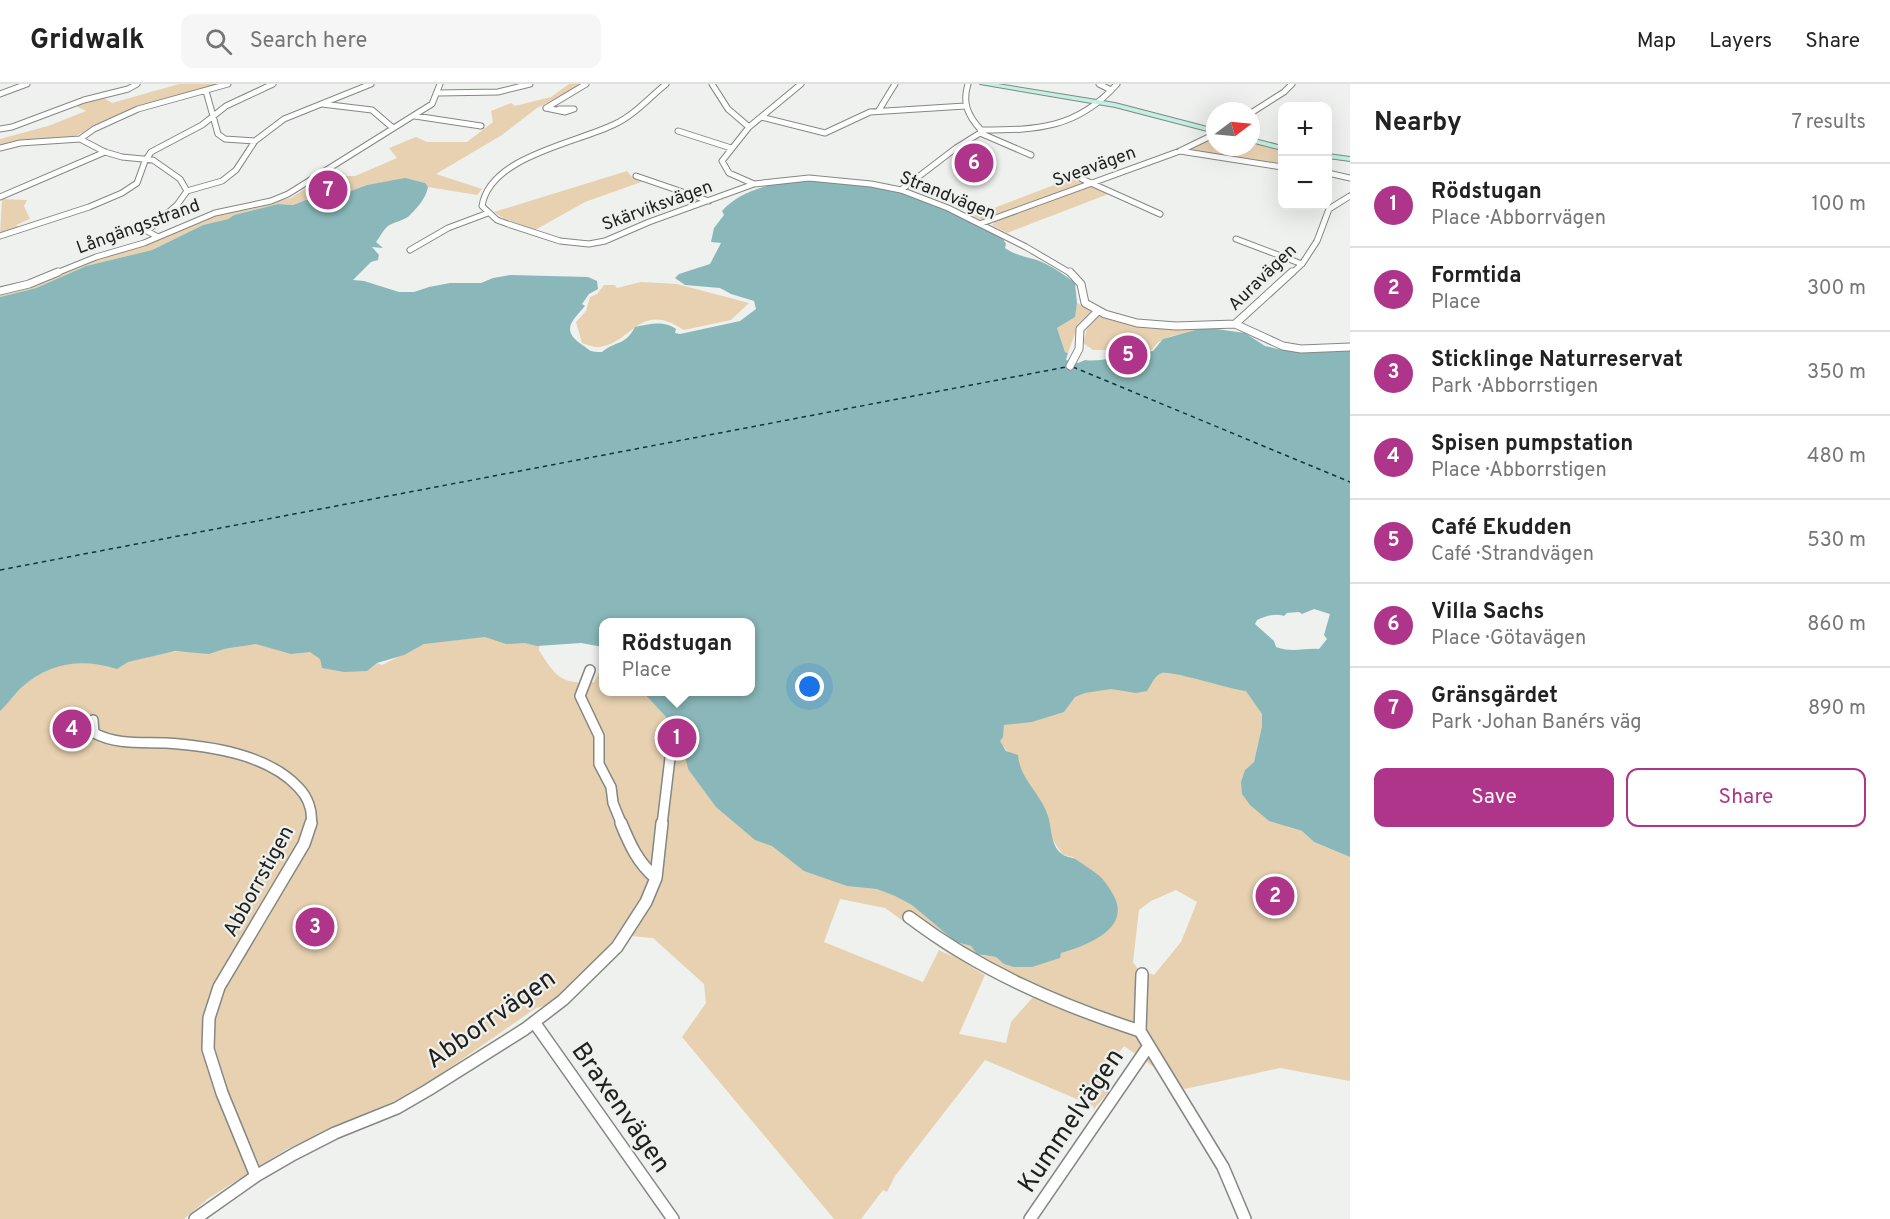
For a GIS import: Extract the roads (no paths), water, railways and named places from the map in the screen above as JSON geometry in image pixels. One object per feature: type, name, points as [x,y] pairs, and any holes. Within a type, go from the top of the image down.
[{"type":"street","points":[[9,84],[18,87]]},
{"type":"street","points":[[0,94],[27,84]]},
{"type":"street","points":[[0,129],[12,127],[138,84]]},
{"type":"street","points":[[80,139],[94,129],[138,109],[228,84]]},
{"type":"street","points":[[0,236],[44,220],[95,206],[132,187],[139,181],[144,158],[239,99],[273,84]]},
{"type":"street","points":[[158,237],[147,231],[177,205],[187,191],[222,181],[236,170],[255,141],[284,119],[371,84]]},
{"type":"street","points":[[440,84],[438,93],[498,92],[530,84]]},
{"type":"street","points":[[559,110],[546,108],[586,84]]},
{"type":"street","points":[[488,213],[482,207],[484,193],[502,175],[553,145],[616,124],[666,84]]},
{"type":"street","points":[[712,84],[718,97],[743,125],[749,127]]},
{"type":"street","points":[[754,184],[729,173],[722,161],[749,127],[801,84]]},
{"type":"street","points":[[879,110],[895,84]]},
{"type":"street","points":[[968,84],[965,106],[972,121],[981,131],[1031,155]]},
{"type":"street","points":[[984,84],[1100,103],[1206,131]]},
{"type":"street","points":[[1099,84],[1111,90]]},
{"type":"street","points":[[901,190],[981,131],[1041,128],[1071,119],[1100,103],[1117,84]]},
{"type":"street","points":[[1260,107],[1292,84]]},
{"type":"street","points":[[206,91],[218,134],[225,139],[255,141]]},
{"type":"street","name":"Långängsstrand","points":[[0,291],[29,284],[158,237],[215,213],[271,201],[288,194],[415,116],[432,104],[438,93]]},
{"type":"street","points":[[319,104],[372,110],[393,128]]},
{"type":"street","points":[[761,117],[825,133],[879,110],[965,106]]},
{"type":"street","points":[[415,116],[480,126]]},
{"type":"street","points":[[678,131],[731,148]]},
{"type":"street","name":"Sveavägen","points":[[982,223],[1180,151],[1206,138]]},
{"type":"street","points":[[0,148],[20,143],[80,139],[105,152],[122,157],[153,160],[180,178],[187,191]]},
{"type":"street","points":[[1260,142],[1278,147]]},
{"type":"street","points":[[1180,151],[1278,166]]},
{"type":"street","points":[[0,197],[105,152]]},
{"type":"street","points":[[1332,157],[1350,159]]},
{"type":"street","points":[[1332,174],[1350,177]]},
{"type":"street","points":[[636,176],[709,201]]},
{"type":"street","name":"Strandvägen","points":[[754,184],[794,178],[826,178],[901,190],[982,223],[1071,273],[1081,284],[1085,303],[1098,311]]},
{"type":"street","points":[[1082,179],[1160,214]]},
{"type":"street","name":"Skärviksvägen","points":[[488,213],[508,224],[560,242],[589,244],[605,241],[649,222],[754,184]]},
{"type":"street","name":"Auravägen","points":[[1235,324],[1302,264],[1317,241],[1329,209],[1350,196]]},
{"type":"street","points":[[410,250],[465,219],[488,213]]},
{"type":"street","points":[[1236,239],[1302,264]]},
{"type":"street","points":[[1070,366],[1079,349],[1083,324],[1098,311],[1125,320],[1149,324],[1176,326],[1235,324],[1283,346],[1301,349],[1350,347]]},
{"type":"street","points":[[590,670],[580,696],[599,735],[599,764],[611,787],[614,803],[631,848],[643,867],[656,878]]},
{"type":"street","name":"Abborrstigen","points":[[93,720],[94,733],[106,741],[173,744],[232,755],[276,768],[302,790],[311,809],[312,822],[304,844],[219,987],[208,1018],[208,1049],[218,1082],[256,1176]]},
{"type":"street","name":"Abborrvägen","points":[[195,1219],[256,1176],[335,1133],[397,1108],[534,1022],[563,1000],[617,947],[646,902],[656,878],[670,758],[675,744]]},
{"type":"street","points":[[909,917],[928,933],[981,968],[1026,989],[1140,1030]]},
{"type":"street","points":[[1142,974],[1140,1030],[1148,1047],[1212,1147],[1245,1219]]},
{"type":"street","name":"Braxenvägen","points":[[534,1022],[673,1219]]},
{"type":"street","name":"Kummelvägen","points":[[1030,1219],[1148,1047]]},
{"type":"water","points":[[405,178],[425,183],[428,187],[424,199],[410,215],[385,229],[376,242],[383,248],[372,247],[379,255],[378,260],[371,262],[353,280],[364,281],[399,292],[414,292],[450,283],[481,283],[510,275],[588,277],[597,281],[598,289],[589,294],[582,304],[585,306],[573,321],[570,330],[575,339],[595,352],[602,352],[624,340],[635,327],[666,324],[676,329],[675,333],[680,334],[740,321],[756,309],[754,301],[720,288],[685,285],[675,278],[679,274],[710,264],[721,243],[711,242],[714,228],[724,215],[722,211],[738,198],[780,183],[804,181],[877,186],[911,195],[1002,237],[1006,244],[1005,248],[1041,262],[1065,275],[1075,283],[1077,303],[1075,317],[1057,328],[1065,352],[1068,353],[1066,360],[1078,363],[1085,360],[1132,357],[1132,354],[1153,351],[1163,339],[1209,328],[1245,333],[1265,346],[1287,351],[1350,350],[1350,857],[1314,842],[1302,831],[1269,821],[1250,805],[1242,794],[1241,782],[1245,770],[1254,762],[1262,726],[1262,714],[1246,691],[1162,673],[1153,680],[1147,691],[1136,693],[1111,689],[1085,693],[1075,697],[1064,712],[1032,722],[1004,725],[1003,737],[1000,741],[1006,751],[1018,755],[1023,772],[1045,808],[1055,846],[1063,855],[1075,859],[1097,874],[1109,887],[1118,908],[1117,918],[1104,934],[1094,940],[1061,953],[1060,958],[1032,967],[1014,967],[1004,964],[996,957],[977,954],[971,946],[956,942],[912,905],[895,896],[877,889],[847,886],[804,871],[772,846],[755,840],[716,807],[688,769],[680,732],[647,696],[755,696],[755,618],[599,618],[599,646],[581,643],[537,646],[525,643],[506,644],[485,637],[424,644],[404,655],[377,663],[367,671],[344,672],[322,668],[320,659],[310,652],[291,654],[256,644],[209,654],[175,651],[128,662],[117,669],[91,664],[67,664],[55,667],[33,679],[22,687],[0,711],[0,297],[36,288],[86,266],[152,250],[203,225],[228,219],[234,215],[278,204],[293,205],[327,192],[348,192],[367,185]],"holes":[[[1314,609],[1330,614],[1324,635],[1327,639],[1319,649],[1282,649],[1276,647],[1274,641],[1255,624],[1257,620],[1267,616],[1284,616],[1287,613],[1299,612],[1302,614]]]},
{"type":"place","name":"Villa Sachs","points":[[974,163]]},
{"type":"place","name":"Gränsgärdet","points":[[328,190]]},
{"type":"place","name":"Café Ekudden","points":[[1128,355]]},
{"type":"place","name":"Spisen pumpstation","points":[[72,729]]},
{"type":"place","name":"Rödstugan","points":[[677,738]]},
{"type":"place","name":"Formtida","points":[[1275,896]]},
{"type":"place","name":"Sticklinge Naturreservat","points":[[315,927]]}]
